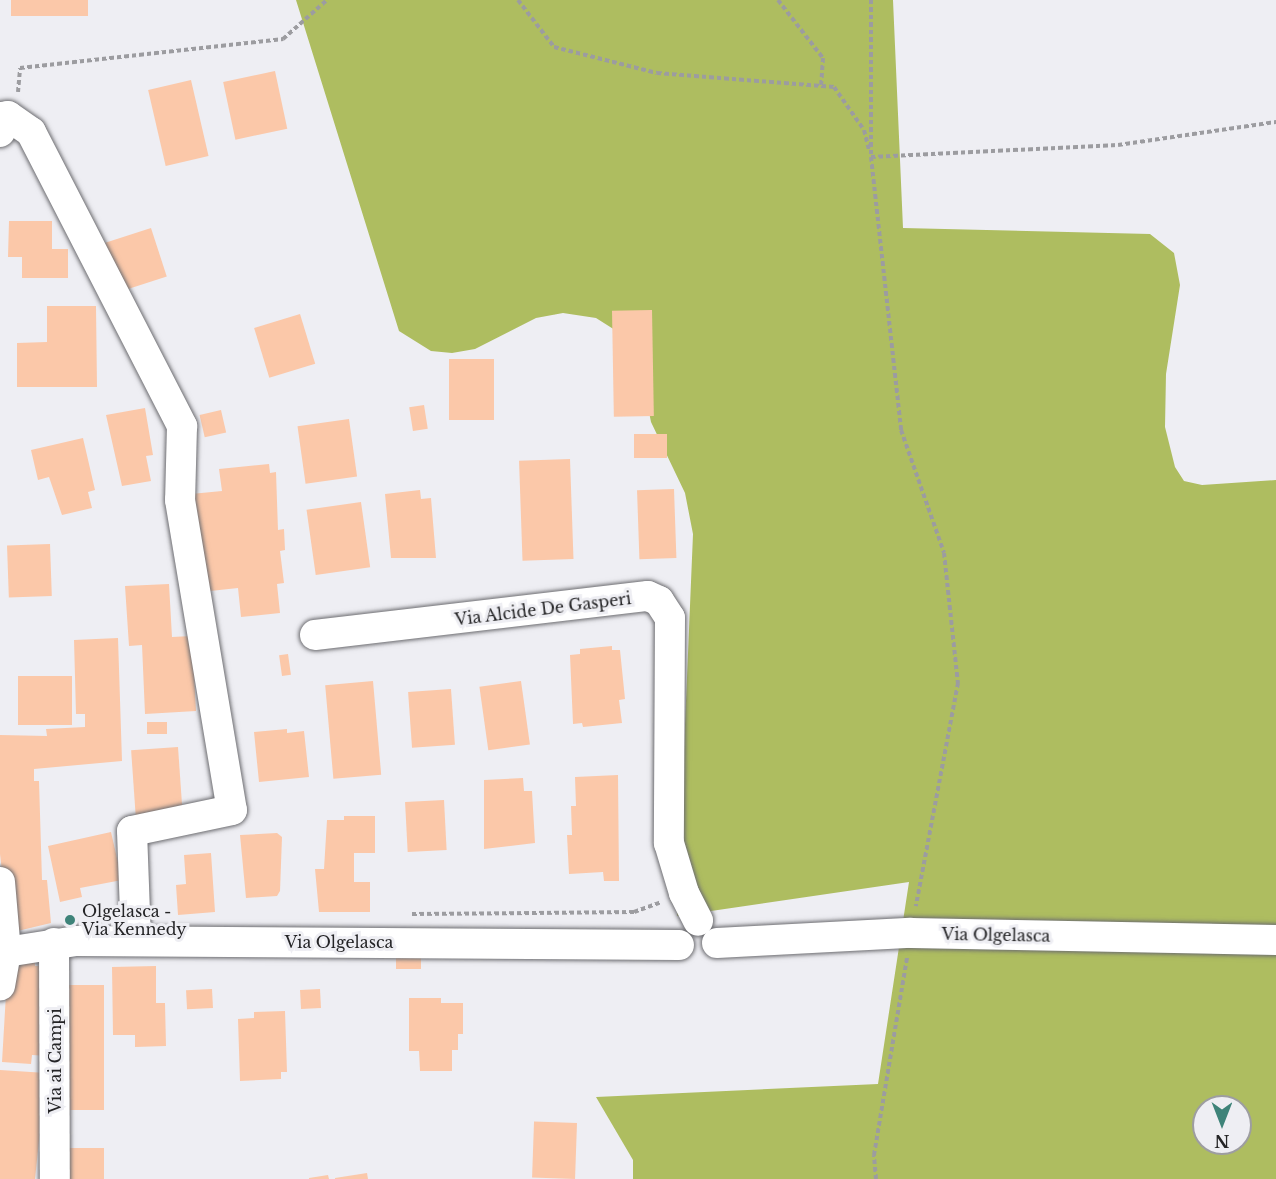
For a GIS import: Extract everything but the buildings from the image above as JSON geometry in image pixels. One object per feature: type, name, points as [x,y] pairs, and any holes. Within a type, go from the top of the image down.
[{"type":"street","points":[[5,122],[31,132],[182,426],[180,500],[232,810],[132,831],[136,941]]},
{"type":"street","name":"Via Alcide De Gasperi","points":[[315,635],[648,596],[659,601],[670,618],[669,843],[684,893],[698,921]]},
{"type":"street","points":[[0,882],[3,953],[0,985]]},
{"type":"street","points":[[698,921],[711,925],[717,944],[708,957],[695,960],[683,954],[679,945],[685,926],[698,921]]},
{"type":"street","name":"Via Olgelasca","points":[[717,944],[911,933],[1276,940]]},
{"type":"street","name":"Via Olgelasca","points":[[3,953],[54,944],[136,941],[679,945]]},
{"type":"street","name":"Via ai Campi","points":[[54,944],[55,1179]]},
{"type":"path","points":[[5,122],[20,68],[283,39],[327,0]]},
{"type":"path","points":[[518,0],[554,47],[657,73],[834,87],[864,130],[871,158]]},
{"type":"path","points":[[778,0],[823,58],[821,85]]},
{"type":"path","points":[[871,0],[871,158],[900,430],[944,553],[958,683],[911,933],[874,1155],[876,1179]]},
{"type":"path","points":[[871,158],[1118,145],[1276,122]]},
{"type":"path","points":[[407,914],[633,912],[684,893]]},
{"type":"green space","points":[[296,0],[893,0],[903,228],[1150,234],[1174,253],[1180,285],[1166,374],[1165,427],[1175,467],[1184,481],[1202,485],[1276,480],[1276,1179],[633,1179],[633,1160],[596,1097],[878,1084],[909,882],[677,916],[693,534],[685,493],[651,422],[643,382],[626,337],[596,318],[563,313],[536,318],[475,349],[452,353],[431,351],[399,331]]},
{"type":"place","name":"Olgelasca - Via Kennedy","points":[[70,920]]}]
